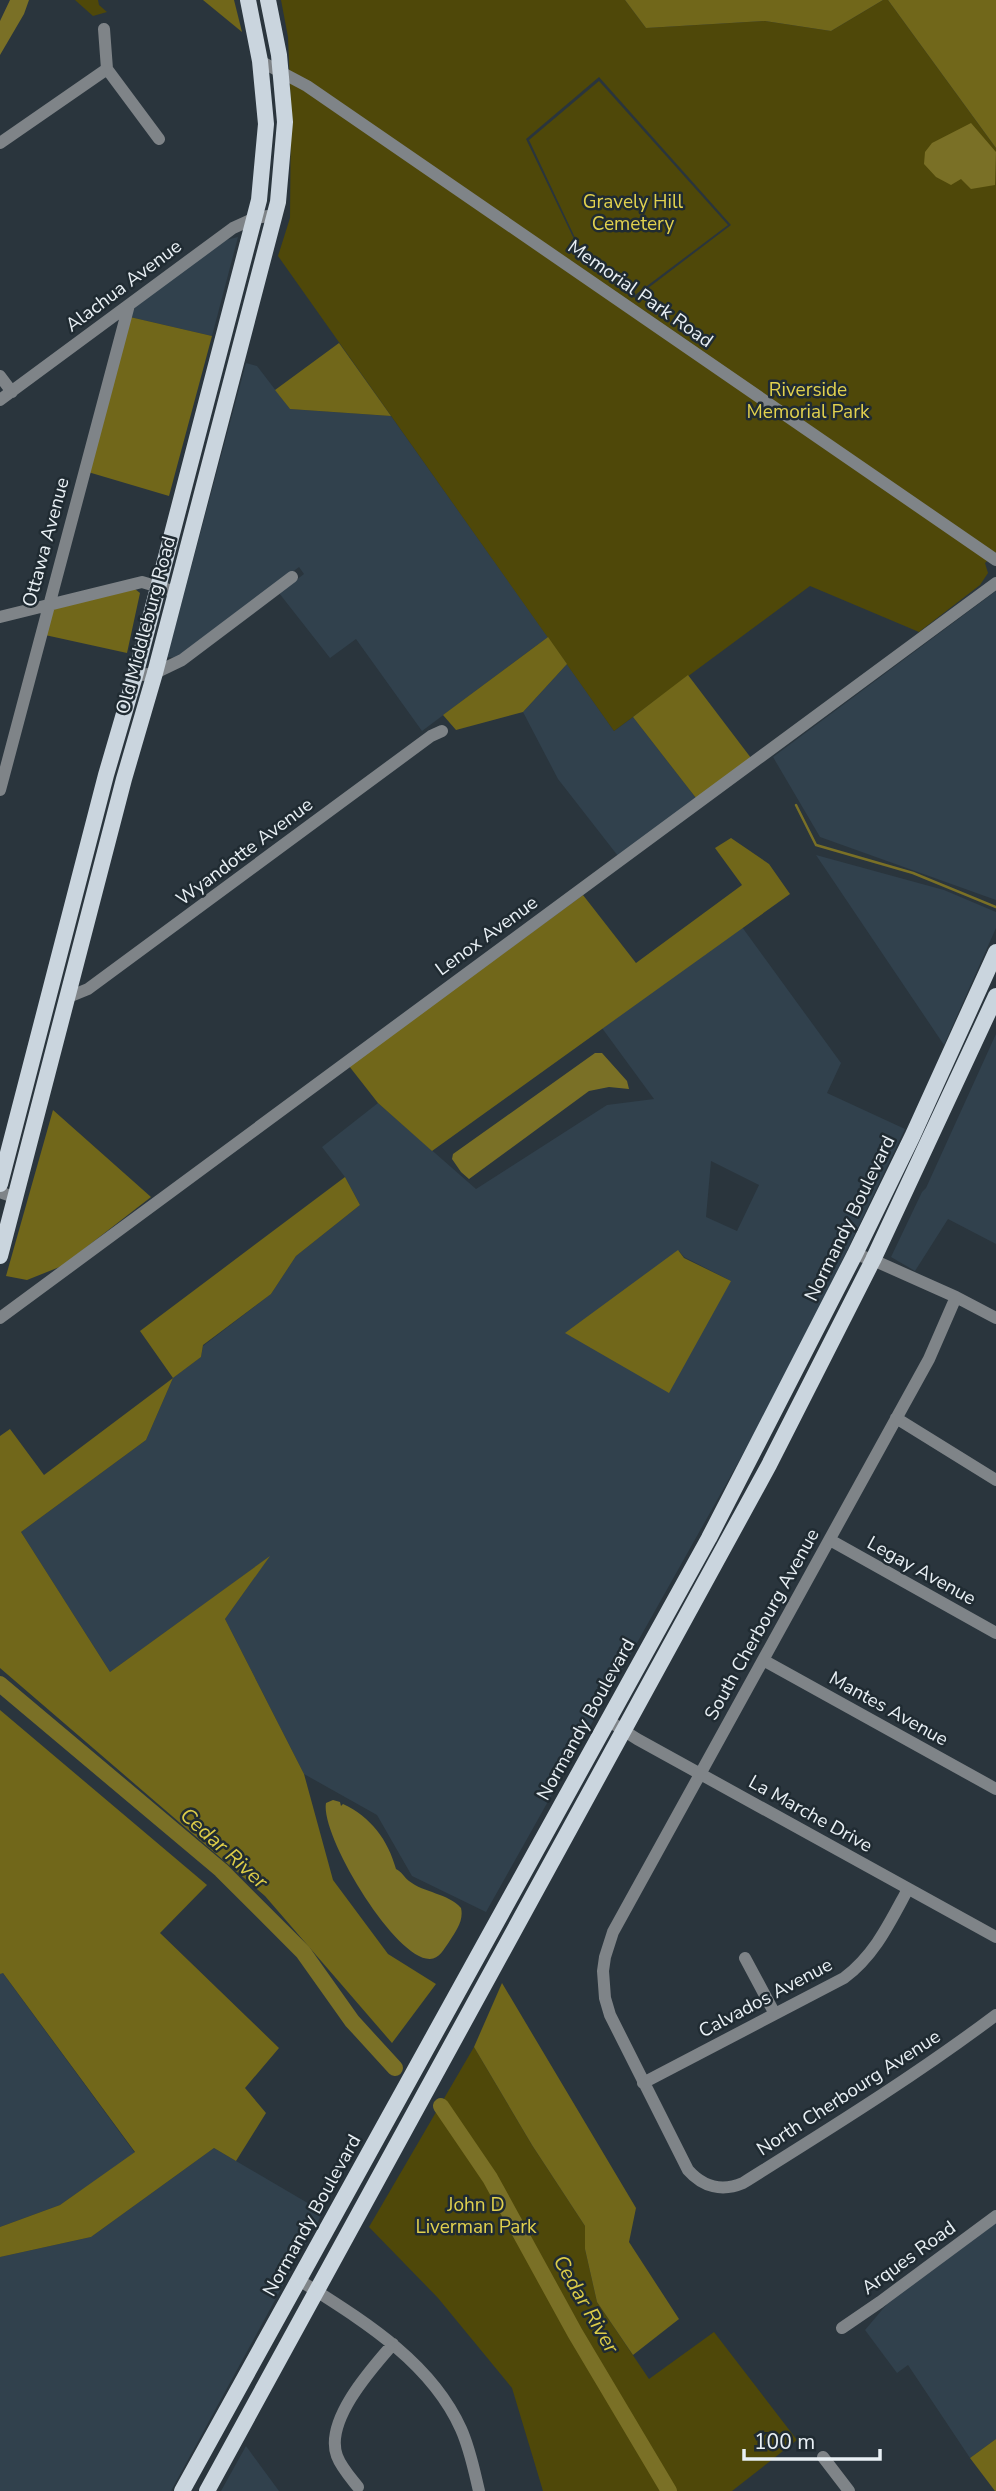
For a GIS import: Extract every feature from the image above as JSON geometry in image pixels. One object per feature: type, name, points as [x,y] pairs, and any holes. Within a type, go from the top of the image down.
[{"type":"main road","name":"Old Middleburg Road","points":[[0,1184],[255,218],[266,124],[261,61],[248,0]]},
{"type":"main road","name":"Old Middleburg Road","points":[[0,1256],[8,1195],[105,857],[275,215],[285,122],[279,55],[268,0]]},
{"type":"main road","points":[[210,391],[228,395]]},
{"type":"main road","points":[[87,853],[105,857]]},
{"type":"main road","name":"Normandy Boulevard","points":[[182,2491],[709,1538],[855,1254],[912,1137],[996,952]]},
{"type":"main road","name":"Normandy Boulevard","points":[[207,2491],[769,1465],[873,1260],[996,996]]},
{"type":"main road","points":[[47,1004],[66,998]]},
{"type":"main road","points":[[357,2216],[355,2206],[381,2154],[379,2137]]},
{"type":"street","points":[[104,29],[107,69],[159,139]]},
{"type":"street","name":"Memorial Park Road","points":[[261,61],[307,86],[996,560]]},
{"type":"street","points":[[0,144],[107,69]]},
{"type":"street","name":"Alachua Avenue","points":[[0,400],[225,234],[255,218],[275,215]]},
{"type":"street","name":"Ottawa Avenue","points":[[0,790],[129,305]]},
{"type":"street","points":[[0,376],[12,392]]},
{"type":"street","points":[[135,676],[155,673],[182,660],[292,577]]},
{"type":"street","points":[[0,617],[142,583],[176,592]]},
{"type":"street","name":"Lenox Avenue","points":[[0,1318],[996,583]]},
{"type":"street","name":"Wyandotte Avenue","points":[[66,998],[77,995],[98,982],[431,736],[442,731]]},
{"type":"street","points":[[855,1254],[956,1297],[996,1318]]},
{"type":"street","name":"South Cherbourg Avenue","points":[[643,2083],[605,1998],[603,1971],[613,1932],[929,1359],[956,1297]]},
{"type":"street","points":[[896,1418],[996,1480]]},
{"type":"street","name":"Legay Avenue","points":[[830,1540],[996,1633]]},
{"type":"street","name":"Mantes Avenue","points":[[763,1661],[996,1789]]},
{"type":"street","name":"La Marche Drive","points":[[609,1721],[996,1937]]},
{"type":"street","name":"Calvados Avenue","points":[[643,2083],[832,1985],[859,1967],[882,1938],[908,1889]]},
{"type":"street","points":[[745,1958],[775,2014]]},
{"type":"street","name":"North Cherbourg Avenue","points":[[643,2083],[688,2170],[696,2179],[716,2188],[733,2188],[908,2079],[996,2015]]},
{"type":"street","name":"Arques Road","points":[[842,2328],[996,2216]]},
{"type":"street","points":[[299,2280],[393,2344],[446,2403],[470,2452],[479,2491]]},
{"type":"street","points":[[358,2487],[337,2455],[337,2425],[363,2379],[393,2344]]},
{"type":"street","points":[[823,2457],[849,2491]]},
{"type":"shaded area","points":[[10,0],[29,0],[24,14],[0,55],[0,21]]},
{"type":"shaded area","points":[[203,0],[234,0],[242,32]]},
{"type":"shaded area","points":[[625,0],[883,0],[831,31],[765,21],[646,28]]},
{"type":"shaded area","points":[[888,0],[996,0],[996,148]]},
{"type":"shaded area","points":[[971,123],[996,152],[995,185],[971,189],[961,179],[951,185],[936,177],[924,164],[925,152],[932,143]]},
{"type":"shaded area","points":[[238,237],[212,336],[130,317],[137,304],[222,241]]},
{"type":"shaded area","points":[[130,317],[212,336],[169,496],[88,472]]},
{"type":"shaded area","points":[[339,343],[391,416],[290,409],[275,390]]},
{"type":"shaded area","points":[[246,363],[257,366],[290,409],[391,416],[548,637],[422,731],[356,639],[330,658],[279,593],[304,574],[299,567],[184,654],[177,658],[167,657]]},
{"type":"shaded area","points":[[135,589],[140,593],[127,653],[45,635],[53,608]]},
{"type":"shaded area","points":[[996,591],[996,900],[820,837],[773,757]]},
{"type":"shaded area","points":[[548,637],[567,664],[523,712],[456,730],[443,715]]},
{"type":"shaded area","points":[[567,664],[614,731],[633,717],[696,798],[618,856],[558,779],[523,712]]},
{"type":"shaded area","points":[[688,675],[751,758],[696,798],[633,717]]},
{"type":"shaded area","points":[[731,838],[769,864],[790,894],[432,1151],[378,1103],[349,1066],[583,895],[636,963],[742,885],[715,848]]},
{"type":"shaded area","points":[[816,855],[944,890],[996,912],[996,928],[944,1045]]},
{"type":"shaded area","points":[[742,927],[841,1063],[827,1093],[905,1129],[834,1278],[757,1429],[486,1912],[412,1876],[377,1815],[304,1774],[225,1619],[268,1558],[110,1672],[21,1532],[146,1440],[173,1378],[201,1357],[203,1346],[271,1294],[296,1256],[360,1205],[345,1177],[322,1147],[378,1103],[476,1189],[607,1105],[654,1099],[602,1028]],"holes":[[[711,1161],[759,1185],[737,1231],[706,1217]],[[679,1251],[684,1257],[731,1281],[566,1333]]]},
{"type":"shaded area","points":[[996,1034],[996,1244],[948,1219],[915,1271],[891,1257],[926,1188]]},
{"type":"shaded area","points":[[595,1053],[602,1053],[627,1081],[629,1089],[609,1087],[589,1091],[469,1179],[461,1172],[452,1159],[453,1154]]},
{"type":"shaded area","points":[[53,1110],[151,1197],[62,1266],[27,1280],[6,1276]]},
{"type":"shaded area","points":[[345,1177],[360,1205],[296,1256],[271,1294],[203,1345],[201,1357],[173,1378],[140,1331]]},
{"type":"shaded area","points":[[678,1250],[684,1258],[731,1281],[669,1393],[565,1333]]},
{"type":"shaded area","points":[[173,1378],[146,1440],[21,1532],[110,1672],[270,1556],[225,1619],[304,1774],[333,1880],[388,1954],[436,1984],[392,2043],[265,1896],[0,1668],[0,1436],[10,1429],[44,1475]]},
{"type":"shaded area","points":[[0,1710],[207,1885],[160,1933],[279,2048],[245,2088],[266,2113],[236,2161],[214,2148],[91,2237],[0,2257],[0,2227],[60,2205],[135,2152],[3,1973],[0,1974]]},
{"type":"shaded area","points":[[333,1800],[340,1802],[341,1806],[343,1804],[353,1809],[377,1830],[396,1869],[409,1881],[450,1899],[461,1908],[459,1926],[436,1957],[430,1959],[415,1954],[398,1940],[380,1919],[347,1867],[335,1841],[327,1819],[326,1803]]},
{"type":"shaded area","points":[[2,1972],[135,2153],[60,2205],[0,2227],[0,1974]]},
{"type":"shaded area","points":[[502,1983],[636,2208],[629,2242],[679,2319],[633,2355],[597,2302],[585,2249],[585,2226],[532,2145],[474,2047]]},
{"type":"shaded area","points":[[214,2148],[323,2212],[171,2491],[0,2491],[0,2257],[91,2237]]},
{"type":"shaded area","points":[[996,2223],[996,2439],[970,2458],[908,2365],[897,2373],[865,2330],[887,2304]]},
{"type":"shaded area","points":[[996,2439],[996,2491],[995,2491],[970,2458]]},
{"type":"shaded area","points":[[246,2446],[279,2491],[221,2491]]},
{"type":"green space","points":[[75,0],[98,0],[99,5],[107,12],[93,16]]},
{"type":"green space","name":"Riverside Memorial Park","points":[[281,0],[625,0],[646,28],[765,21],[831,31],[883,0],[888,0],[996,148],[996,552],[985,563],[988,573],[980,585],[919,632],[810,586],[614,731],[278,256],[290,218],[291,109],[288,37]],"holes":[[[599,77],[731,225],[635,298],[585,262],[526,139]]]},
{"type":"green space","name":"Gravely Hill Cemetery","points":[[599,81],[728,225],[635,295],[586,261],[529,140]]},
{"type":"green space","name":"John D Liverman Park","points":[[474,2047],[532,2145],[585,2226],[585,2249],[597,2302],[649,2379],[714,2332],[797,2440],[732,2491],[543,2491],[512,2388],[438,2298],[369,2227]]},
{"type":"waterway","points":[[796,805],[816,845],[913,873],[996,907]]},
{"type":"waterway","name":"Cedar River","points":[[0,1684],[221,1870],[303,1952],[352,2021],[395,2068]]},
{"type":"waterway","name":"Cedar River","points":[[441,2106],[490,2178],[575,2333],[669,2491]]}]
